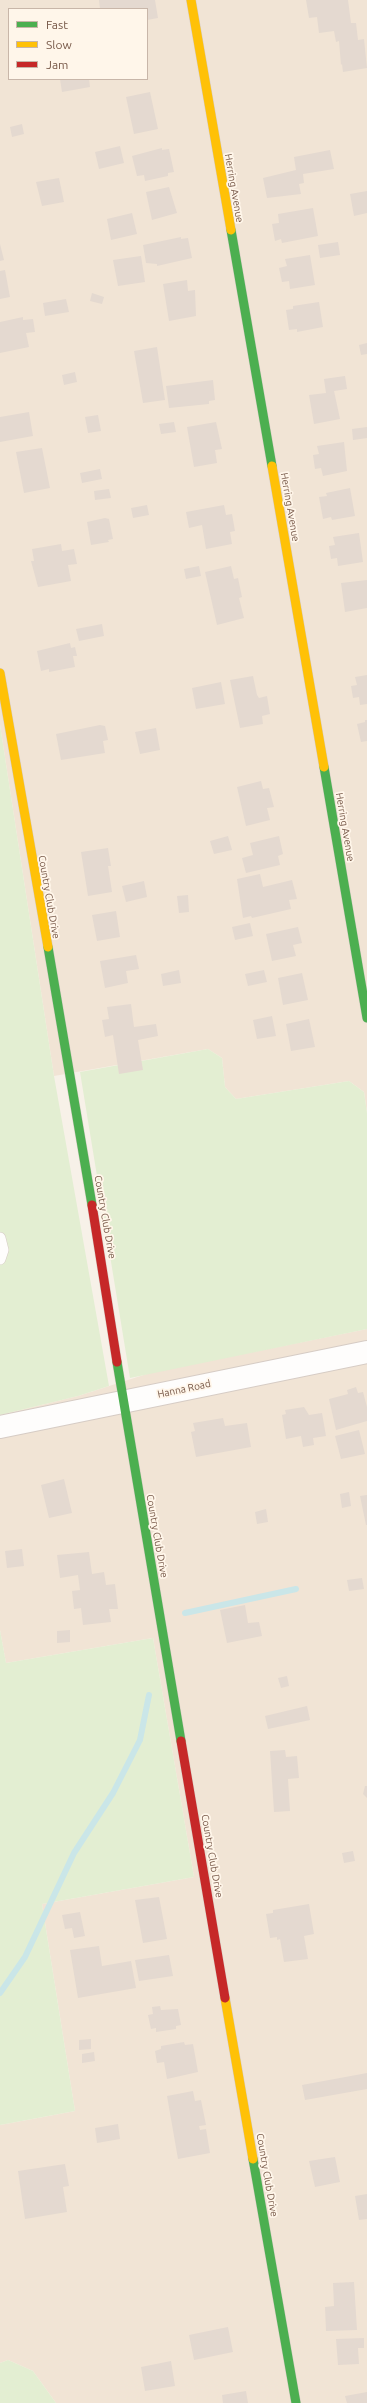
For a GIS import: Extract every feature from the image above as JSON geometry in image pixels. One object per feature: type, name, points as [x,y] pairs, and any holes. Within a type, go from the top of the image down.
[{"type":"street","name":"Herring Avenue","points":[[191,0],[367,1018]]},
{"type":"street","name":"Country Club Drive","points":[[0,673],[95,1221],[123,1402],[296,2403]]},
{"type":"street","name":"Hanna Road","points":[[0,1427],[367,1352]]},
{"type":"lane","points":[[0,1238],[3,1250],[0,1259]]},
{"type":"shaded area","points":[[0,0],[367,0],[367,1113],[364,1092],[349,1081],[236,1099],[225,1087],[222,1058],[208,1049],[54,1076],[0,725]]},
{"type":"shaded area","points":[[367,1329],[367,2403],[56,2403],[33,2371],[8,2360],[0,2363],[0,2125],[75,2111],[42,1904],[194,1877],[153,1638],[6,1663],[0,1630],[0,1415],[78,1396],[153,1372]]},
{"type":"green space","points":[[0,725],[54,1076],[109,1386],[78,1396],[0,1415]]},
{"type":"green space","points":[[208,1049],[222,1058],[225,1087],[236,1099],[349,1081],[364,1092],[367,1113],[367,1329],[130,1378],[80,1072]]},
{"type":"green space","points":[[0,1630],[6,1663],[153,1638],[194,1877],[42,1904],[75,2111],[0,2125]]},
{"type":"green space","points":[[8,2360],[33,2371],[56,2403],[0,2403],[0,2363]]},
{"type":"building","points":[[99,0],[155,0],[158,18],[148,20],[148,8],[100,8]]},
{"type":"building","points":[[306,0],[348,0],[351,23],[356,23],[358,40],[364,39],[367,68],[343,72],[339,41],[336,42],[334,31],[319,33],[317,17],[309,18]]},
{"type":"building","points":[[60,80],[89,80],[90,87],[62,92]]},
{"type":"building","points":[[150,92],[158,129],[134,134],[126,97]]},
{"type":"building","points":[[22,124],[24,134],[12,137],[10,127]]},
{"type":"building","points":[[120,146],[124,163],[99,169],[95,152]]},
{"type":"building","points":[[162,148],[162,150],[169,149],[174,172],[168,173],[168,176],[145,181],[144,175],[137,176],[132,156]]},
{"type":"building","points":[[330,150],[334,169],[303,174],[304,183],[299,184],[301,194],[267,198],[263,178],[296,170],[294,157]]},
{"type":"building","points":[[59,178],[64,202],[42,206],[36,182]]},
{"type":"building","points":[[169,187],[177,213],[152,220],[146,192]]},
{"type":"building","points":[[367,191],[367,213],[354,216],[350,194]]},
{"type":"building","points":[[313,208],[318,236],[282,243],[281,239],[275,241],[272,224],[279,223],[278,214]]},
{"type":"building","points":[[132,213],[137,234],[111,240],[107,219]]},
{"type":"building","points":[[181,237],[181,239],[188,238],[192,258],[157,266],[157,264],[146,263],[143,245]]},
{"type":"building","points":[[338,242],[340,255],[320,258],[318,245]]},
{"type":"building","points":[[0,244],[4,260],[0,261]]},
{"type":"building","points":[[310,255],[315,285],[290,289],[289,281],[282,282],[279,268],[287,266],[285,259]]},
{"type":"building","points":[[141,256],[145,282],[118,286],[113,260]]},
{"type":"building","points":[[5,270],[10,297],[0,299],[0,271]]},
{"type":"building","points":[[187,280],[188,291],[195,290],[196,316],[169,321],[163,284]]},
{"type":"building","points":[[92,293],[104,297],[102,304],[90,301]]},
{"type":"building","points":[[66,299],[69,312],[45,316],[43,303]]},
{"type":"building","points":[[319,302],[323,327],[297,332],[297,329],[289,330],[286,310],[293,309],[293,306]]},
{"type":"building","points":[[23,317],[23,320],[33,319],[35,332],[26,333],[29,347],[0,353],[0,322]]},
{"type":"building","points":[[367,343],[367,354],[361,355],[359,345]]},
{"type":"building","points":[[157,347],[165,400],[143,403],[134,351]]},
{"type":"building","points":[[75,372],[77,382],[64,385],[62,375]]},
{"type":"building","points":[[345,376],[347,389],[334,391],[340,419],[314,424],[309,395],[326,393],[324,379]]},
{"type":"building","points":[[213,380],[215,400],[209,401],[209,404],[169,408],[166,386]]},
{"type":"building","points":[[29,412],[33,436],[0,442],[0,417]]},
{"type":"building","points":[[98,415],[101,431],[88,433],[85,417]]},
{"type":"building","points":[[174,422],[176,432],[161,434],[159,424]]},
{"type":"building","points":[[216,422],[222,449],[215,450],[217,463],[194,467],[187,427]]},
{"type":"building","points":[[367,427],[367,438],[353,440],[352,429]]},
{"type":"building","points":[[344,442],[347,471],[323,476],[321,468],[315,469],[313,455],[319,454],[317,446]]},
{"type":"building","points":[[42,448],[50,488],[24,493],[16,452]]},
{"type":"building","points":[[100,469],[102,479],[82,483],[80,473]]},
{"type":"building","points":[[350,488],[355,516],[332,520],[331,517],[323,519],[319,497],[327,496],[326,493]]},
{"type":"building","points":[[109,489],[111,498],[95,500],[94,491]]},
{"type":"building","points":[[147,505],[149,515],[133,518],[131,508]]},
{"type":"building","points":[[224,505],[226,515],[232,514],[235,531],[230,532],[232,544],[206,549],[202,525],[189,528],[186,512]]},
{"type":"building","points":[[105,518],[109,519],[113,539],[108,540],[109,542],[91,545],[87,522]]},
{"type":"building","points":[[359,533],[363,562],[338,566],[337,558],[331,559],[329,546],[335,545],[333,537]]},
{"type":"building","points":[[61,544],[62,551],[74,549],[77,564],[68,565],[71,581],[38,587],[31,561],[34,561],[32,549]]},
{"type":"building","points":[[199,566],[201,576],[186,579],[184,569]]},
{"type":"building","points":[[231,566],[234,579],[238,578],[242,597],[239,598],[244,618],[217,625],[205,572]]},
{"type":"building","points":[[367,580],[367,608],[345,612],[341,583]]},
{"type":"building","points":[[102,624],[104,636],[79,641],[76,629]]},
{"type":"building","points":[[70,643],[71,648],[75,647],[77,656],[73,656],[75,667],[49,672],[49,669],[41,671],[37,651]]},
{"type":"building","points":[[367,675],[367,704],[360,705],[359,697],[353,698],[351,686],[357,685],[355,677]]},
{"type":"building","points":[[253,676],[259,698],[267,696],[270,714],[262,716],[263,724],[240,728],[230,680]]},
{"type":"building","points":[[221,682],[225,704],[196,709],[192,688]]},
{"type":"building","points":[[365,720],[367,720],[367,741],[361,742],[357,724],[365,722]]},
{"type":"building","points":[[100,725],[105,726],[108,740],[103,741],[105,753],[61,760],[56,734]]},
{"type":"building","points":[[156,728],[160,750],[140,754],[135,732]]},
{"type":"building","points":[[261,781],[263,789],[269,788],[274,807],[267,808],[270,820],[246,826],[237,787]]},
{"type":"building","points":[[228,836],[232,850],[214,854],[210,841]]},
{"type":"building","points":[[279,836],[283,854],[278,856],[280,865],[246,873],[242,858],[253,855],[250,843]]},
{"type":"building","points":[[108,848],[111,866],[108,866],[112,892],[88,896],[81,852]]},
{"type":"building","points":[[260,874],[263,887],[292,880],[297,899],[289,900],[291,909],[252,918],[251,916],[243,918],[237,879]]},
{"type":"building","points":[[144,881],[147,897],[126,902],[122,886]]},
{"type":"building","points":[[188,895],[189,912],[179,913],[177,896]]},
{"type":"building","points":[[116,911],[120,937],[97,941],[92,915]]},
{"type":"building","points":[[250,923],[253,936],[235,940],[232,927]]},
{"type":"building","points":[[298,927],[302,943],[293,945],[296,956],[272,961],[266,934]]},
{"type":"building","points":[[136,955],[139,969],[126,971],[128,983],[105,988],[100,961]]},
{"type":"building","points":[[179,970],[181,983],[163,986],[161,974]]},
{"type":"building","points":[[264,970],[267,982],[248,986],[245,974]]},
{"type":"building","points":[[302,973],[308,1000],[283,1005],[278,978]]},
{"type":"building","points":[[131,1004],[134,1027],[156,1024],[158,1036],[138,1040],[143,1070],[119,1074],[113,1035],[105,1037],[102,1020],[109,1019],[107,1007]]},
{"type":"building","points":[[272,1016],[276,1036],[257,1039],[253,1020]]},
{"type":"building","points":[[309,1019],[315,1047],[291,1051],[286,1024]]},
{"type":"building","points":[[356,1387],[358,1393],[363,1392],[367,1407],[367,1421],[336,1430],[329,1399],[348,1394],[347,1390]]},
{"type":"building","points":[[304,1407],[309,1415],[322,1413],[326,1436],[313,1438],[314,1445],[303,1447],[301,1436],[286,1439],[282,1415],[286,1414],[285,1410]]},
{"type":"building","points":[[223,1418],[225,1426],[247,1423],[251,1447],[196,1457],[191,1432],[195,1431],[193,1423]]},
{"type":"building","points":[[359,1430],[365,1454],[341,1459],[335,1436]]},
{"type":"building","points":[[64,1479],[72,1513],[49,1518],[41,1485]]},
{"type":"building","points":[[349,1492],[351,1506],[342,1508],[340,1494]]},
{"type":"building","points":[[367,1495],[367,1525],[366,1525],[360,1496]]},
{"type":"building","points":[[266,1509],[268,1522],[257,1524],[255,1512]]},
{"type":"building","points":[[22,1549],[24,1566],[7,1568],[5,1551]]},
{"type":"building","points":[[89,1552],[92,1574],[104,1572],[106,1585],[115,1584],[118,1609],[109,1609],[111,1622],[83,1625],[81,1608],[74,1609],[72,1591],[80,1590],[78,1575],[60,1578],[57,1555]]},
{"type":"building","points":[[362,1578],[364,1589],[349,1591],[347,1580]]},
{"type":"building","points":[[245,1605],[248,1623],[259,1622],[262,1636],[227,1643],[220,1610]]},
{"type":"building","points":[[70,1630],[70,1642],[57,1643],[57,1631]]},
{"type":"building","points":[[287,1676],[289,1686],[281,1688],[278,1678]]},
{"type":"building","points":[[307,1706],[310,1720],[268,1729],[265,1716]]},
{"type":"building","points":[[285,1750],[286,1757],[297,1756],[299,1778],[288,1779],[290,1811],[274,1812],[270,1751]]},
{"type":"building","points":[[365,1786],[367,1786],[367,1798],[363,1794]]},
{"type":"building","points":[[353,1851],[355,1861],[344,1863],[342,1853]]},
{"type":"building","points":[[159,1897],[167,1939],[143,1943],[135,1900]]},
{"type":"building","points":[[309,1904],[314,1934],[304,1936],[308,1959],[284,1962],[280,1939],[277,1940],[277,1937],[270,1938],[266,1914],[273,1913],[273,1910]]},
{"type":"building","points":[[80,1912],[85,1936],[74,1938],[72,1928],[65,1929],[62,1915]]},
{"type":"building","points":[[99,1946],[102,1966],[131,1961],[136,1988],[78,1998],[70,1950]]},
{"type":"building","points":[[169,1955],[173,1976],[139,1981],[135,1960]]},
{"type":"building","points":[[160,2006],[161,2010],[178,2009],[181,2025],[176,2026],[176,2029],[156,2032],[156,2028],[151,2029],[148,2015],[153,2014],[152,2007]]},
{"type":"building","points":[[91,2039],[91,2049],[79,2050],[79,2040]]},
{"type":"building","points":[[184,2042],[185,2045],[193,2044],[198,2072],[167,2079],[164,2062],[157,2063],[155,2051],[161,2049],[161,2046]]},
{"type":"building","points":[[94,2052],[95,2061],[82,2063],[82,2054]]},
{"type":"building","points":[[367,2073],[367,2089],[305,2100],[302,2085]]},
{"type":"building","points":[[193,2091],[195,2101],[201,2100],[206,2125],[199,2126],[200,2130],[206,2129],[210,2153],[178,2159],[167,2096]]},
{"type":"building","points":[[118,2124],[120,2139],[97,2143],[95,2128]]},
{"type":"building","points":[[335,2157],[340,2182],[315,2187],[309,2161]]},
{"type":"building","points":[[65,2164],[69,2186],[63,2187],[67,2212],[25,2219],[18,2171]]},
{"type":"building","points":[[367,2194],[367,2219],[359,2220],[355,2196]]},
{"type":"building","points":[[354,2282],[357,2330],[326,2331],[325,2307],[334,2306],[333,2283]]},
{"type":"building","points":[[228,2327],[233,2352],[194,2360],[189,2335]]},
{"type":"building","points":[[364,2338],[364,2348],[358,2348],[359,2364],[338,2365],[336,2339]]},
{"type":"building","points":[[171,2361],[175,2386],[145,2391],[141,2367]]},
{"type":"building","points":[[246,2391],[248,2403],[223,2403],[222,2395]]},
{"type":"building","points":[[367,2392],[367,2403],[347,2403],[345,2396]]},
{"type":"waterway","points":[[185,1613],[296,1589]]},
{"type":"waterway","points":[[0,1993],[25,1957],[74,1853],[113,1793],[140,1740],[149,1695]]},
{"type":"traffic: fast","points":[[231,230],[272,466]]},
{"type":"traffic: fast","points":[[324,767],[367,1018]]},
{"type":"traffic: fast","points":[[48,947],[92,1205]]},
{"type":"traffic: fast","points":[[117,1362],[181,1741]]},
{"type":"traffic: fast","points":[[253,2159],[296,2403]]},
{"type":"traffic: slow","points":[[191,0],[231,230]]},
{"type":"traffic: slow","points":[[272,466],[324,767]]},
{"type":"traffic: slow","points":[[0,673],[48,947]]},
{"type":"traffic: slow","points":[[225,1998],[253,2159]]},
{"type":"traffic: jam","points":[[92,1205],[117,1362]]},
{"type":"traffic: jam","points":[[181,1741],[225,1998]]}]
